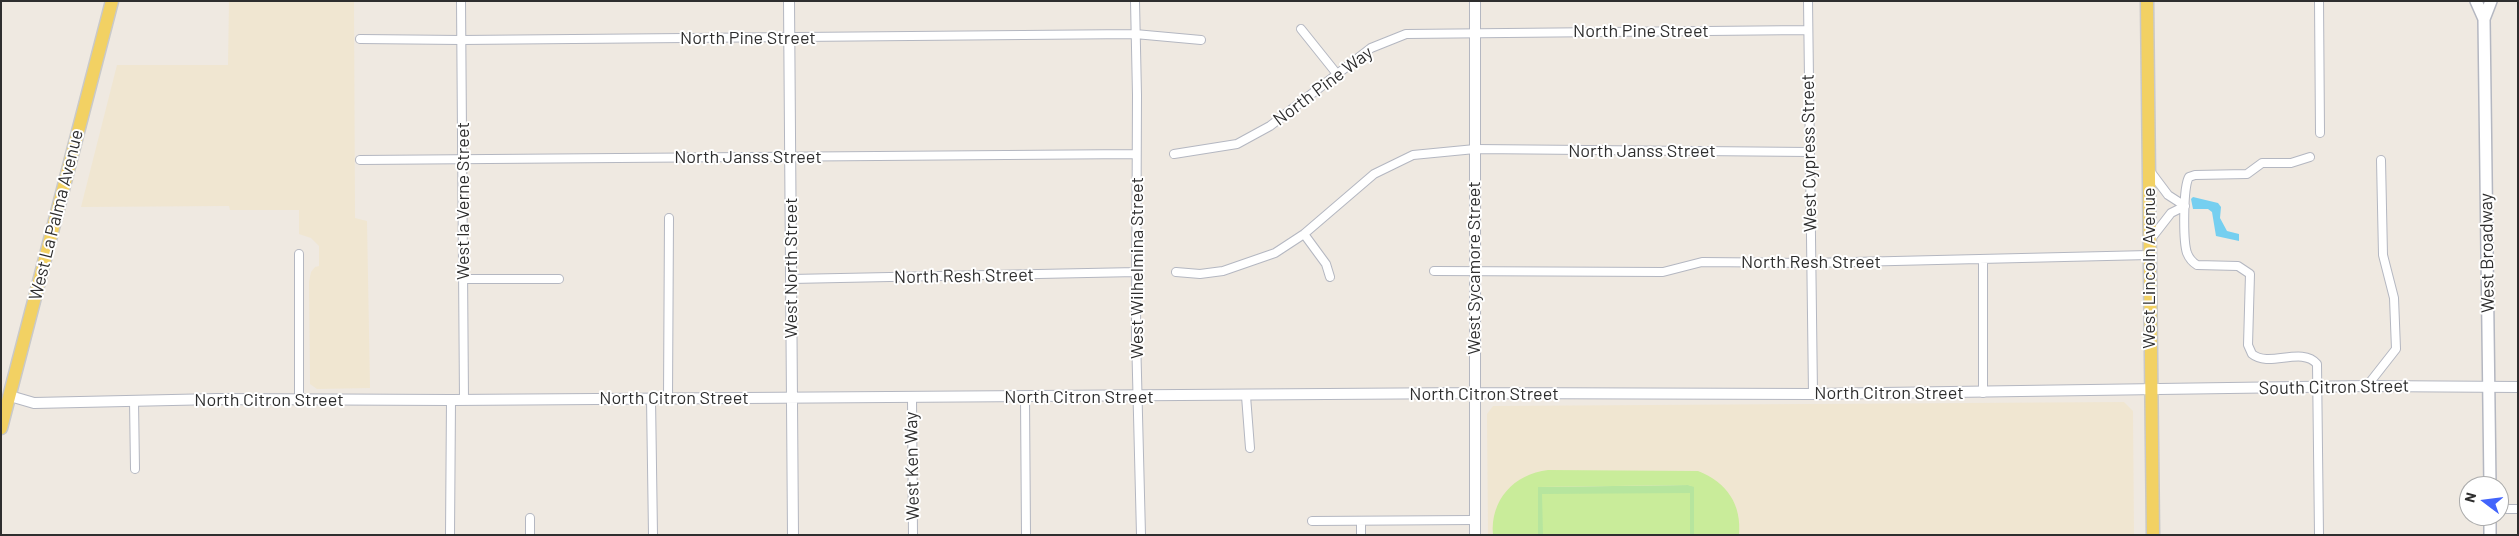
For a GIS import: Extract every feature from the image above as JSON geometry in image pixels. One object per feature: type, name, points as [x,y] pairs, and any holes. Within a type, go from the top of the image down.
[{"type":"main road","name":"West La Palma Avenue","points":[[1,428],[112,1]]},
{"type":"main road","name":"West Lincoln Avenue","points":[[2147,1],[2153,535]]},
{"type":"main road","name":"West Broadway","points":[[2476,1],[2484,20]]},
{"type":"main road","name":"West Broadway","points":[[2490,476],[2484,20],[2491,1]]},
{"type":"street","name":"West la Verne Street","points":[[461,1],[464,400]]},
{"type":"street","name":"West North Street","points":[[789,1],[793,535]]},
{"type":"street","name":"West Wilhelmina Street","points":[[1135,1],[1141,535]]},
{"type":"street","name":"West Sycamore Street","points":[[1475,1],[1473,393],[1475,535]]},
{"type":"street","name":"West Cypress Street","points":[[1808,1],[1813,394]]},
{"type":"street","points":[[2319,1],[2320,133]]},
{"type":"street","points":[[1300,29],[1337,74]]},
{"type":"street","name":"North Pine Street","points":[[1475,31],[1807,30]]},
{"type":"street","name":"North Pine Way","points":[[1174,154],[1237,144],[1270,126],[1371,48],[1406,34],[1475,31]]},
{"type":"street","name":"North Pine Street","points":[[360,39],[790,38],[1135,34],[1201,40]]},
{"type":"street","name":"North Janss Street","points":[[1176,272],[1208,273],[1244,265],[1275,253],[1304,234],[1374,174],[1413,155],[1475,149],[1809,152]]},
{"type":"street","name":"North Janss Street","points":[[360,160],[1136,154]]},
{"type":"street","points":[[2310,157],[2291,163],[2262,163],[2247,174],[2192,175],[2186,184],[2186,251],[2191,261],[2202,267],[2238,266],[2246,270],[2251,277],[2248,344],[2250,351],[2260,358],[2312,359],[2317,364],[2319,535]]},
{"type":"street","points":[[2367,386],[2396,349],[2394,298],[2383,255],[2381,160]]},
{"type":"street","points":[[2148,169],[2168,195],[2185,206]]},
{"type":"street","points":[[2149,248],[2171,213],[2185,206]]},
{"type":"street","points":[[668,398],[669,218]]},
{"type":"street","points":[[1304,234],[1326,264],[1330,277]]},
{"type":"street","name":"North Resh Street","points":[[1434,272],[1662,272],[1702,262],[1810,263],[1982,259],[2149,248]]},
{"type":"street","points":[[299,254],[299,400]]},
{"type":"street","points":[[1982,259],[1983,393]]},
{"type":"street","name":"North Resh Street","points":[[792,279],[1137,272]]},
{"type":"street","points":[[463,279],[558,279]]},
{"type":"street","name":"South Citron Street","points":[[2150,390],[2367,386],[2518,387]]},
{"type":"street","name":"North Citron Street","points":[[10,396],[34,403],[134,400],[1138,397],[1473,393],[1813,394],[2150,390]]},
{"type":"street","points":[[1246,396],[1250,448]]},
{"type":"street","name":"West Ken Way","points":[[912,397],[913,535]]},
{"type":"street","points":[[1025,397],[1026,535]]},
{"type":"street","points":[[651,398],[653,535]]},
{"type":"street","points":[[134,400],[135,469]]},
{"type":"street","points":[[450,535],[451,400]]},
{"type":"street","points":[[530,518],[530,535]]},
{"type":"street","points":[[1312,521],[1474,520]]},
{"type":"street","points":[[1360,522],[1360,535]]},
{"type":"shaded area","points":[[229,1],[354,1],[355,218],[367,221],[370,388],[317,389],[310,384],[309,282],[311,272],[315,267],[319,266],[319,246],[311,238],[299,234],[299,210],[230,210],[229,206],[81,207],[117,65],[228,65]]},
{"type":"shaded area","points":[[2124,402],[2133,411],[2134,535],[1488,535],[1487,414],[1493,406]]},
{"type":"green space","points":[[1548,470],[1698,471],[1717,481],[1725,488],[1735,504],[1738,514],[1739,535],[1694,535],[1694,487],[1688,485],[1538,487],[1538,535],[1493,535],[1493,522],[1496,511],[1500,500],[1507,491],[1525,477]]},
{"type":"green space","points":[[1694,486],[1694,535],[1538,535],[1538,487]]},
{"type":"green space","points":[[1690,493],[1690,535],[1543,535],[1542,494]]},
{"type":"water","points":[[2193,197],[2218,203],[2221,207],[2220,218],[2227,231],[2239,234],[2239,241],[2216,236],[2212,212],[2208,209],[2193,209],[2191,199]]}]
